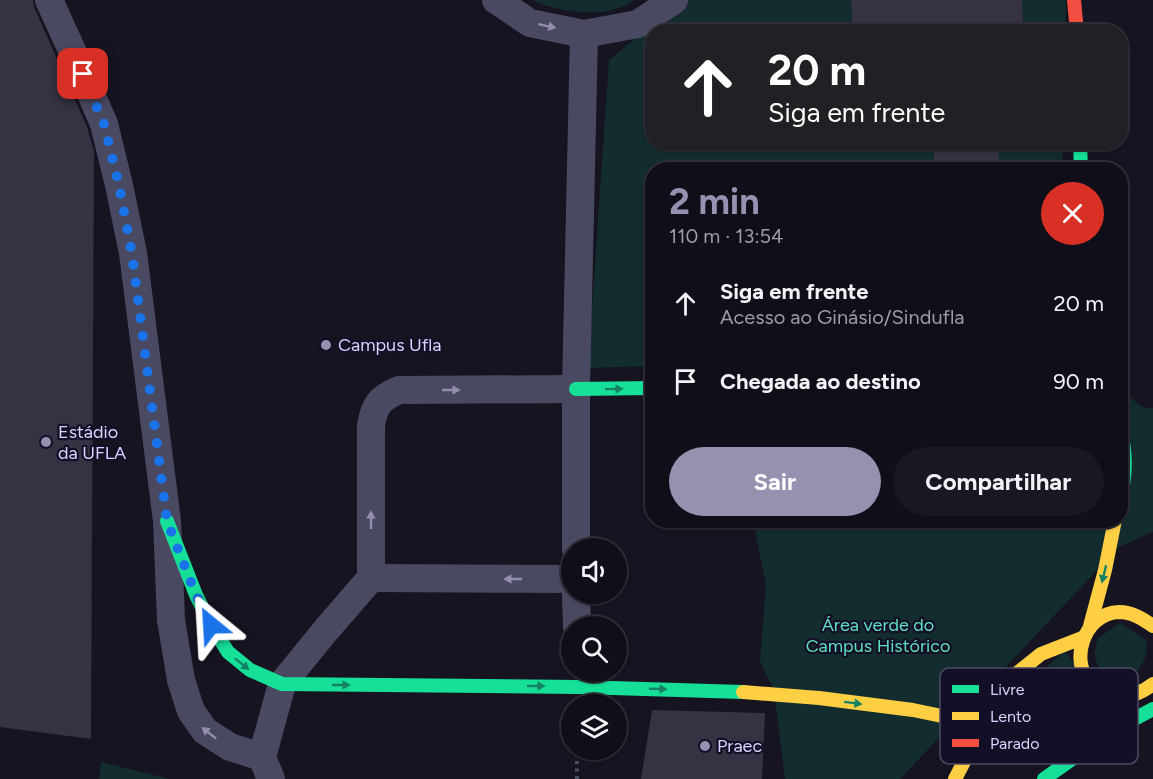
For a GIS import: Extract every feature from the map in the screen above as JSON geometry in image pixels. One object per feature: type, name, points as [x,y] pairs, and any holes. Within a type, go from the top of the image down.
[{"type":"street","points":[[49,0],[104,124],[119,185],[134,264],[167,521],[171,620],[181,680],[191,711],[205,731],[266,768],[282,684],[371,578],[371,426],[373,412],[377,405],[389,395],[399,390],[645,388]]},
{"type":"street","points":[[496,0],[530,23],[584,34],[638,24],[674,0]]},
{"type":"street","points":[[1074,0],[1076,24]]},
{"type":"street","points":[[576,538],[576,389],[584,34]]},
{"type":"street","points":[[167,521],[196,595],[228,652],[250,670],[282,684],[561,679]]},
{"type":"street","points":[[1082,668],[1079,654],[1106,570],[1114,528]]},
{"type":"street","points":[[371,578],[561,579]]},
{"type":"street","points":[[1024,668],[1041,654],[1086,632],[1104,616],[1122,612],[1143,613],[1153,626]]},
{"type":"street","points":[[615,682],[819,698],[940,716]]},
{"type":"street","points":[[1138,693],[1153,684]]},
{"type":"street","points":[[1138,715],[1153,709]]},
{"type":"street","points":[[955,779],[963,764]]},
{"type":"street","points":[[1044,779],[1064,764]]},
{"type":"path","points":[[577,760],[577,779]]},
{"type":"green space","points":[[533,0],[635,0],[611,10],[591,12],[559,9]]},
{"type":"green space","points":[[681,0],[1066,0],[1065,24],[652,24]]},
{"type":"green space","points":[[645,30],[645,150],[1063,150],[1062,162],[645,162],[645,366],[588,368],[609,60]]},
{"type":"green space","name":"Área verde do Campus Histórico","points":[[1128,396],[1142,407],[1153,408],[1153,532],[1119,547],[1005,668],[940,668],[940,737],[900,779],[785,779],[774,690],[760,662],[766,585],[754,528],[1128,528]]},
{"type":"green space","points":[[1120,623],[1146,640],[1146,654],[1142,665],[1138,669],[1100,668],[1095,657],[1098,638]]},
{"type":"green space","points":[[1065,651],[1077,668],[1045,668]]},
{"type":"green space","points":[[101,762],[170,779],[99,779]]},
{"type":"building","name":"Estádio da UFLA","points":[[0,0],[33,0],[34,7],[87,127],[94,151],[91,739],[0,727]]},
{"type":"building","points":[[851,0],[1022,0],[1023,24],[852,24]]},
{"type":"building","points":[[934,150],[999,150],[999,162],[934,162]]},
{"type":"building","name":"Praec","points":[[652,710],[765,713],[762,779],[641,779]]},
{"type":"traffic: fast","points":[[1080,150],[1081,162]]},
{"type":"traffic: fast","points":[[576,389],[645,388]]},
{"type":"traffic: fast","points":[[167,521],[196,595],[228,652],[250,670],[282,684],[579,687],[743,692]]},
{"type":"traffic: fast","points":[[1138,717],[1153,709]]},
{"type":"traffic: fast","points":[[1044,779],[1065,764]]},
{"type":"traffic: slow","points":[[1090,626],[1113,528]]},
{"type":"traffic: slow","points":[[1082,668],[1083,641],[1097,621],[1107,615],[1119,612],[1128,613],[1153,626]]},
{"type":"traffic: slow","points":[[1024,668],[1041,654],[1082,638]]},
{"type":"traffic: slow","points":[[1138,693],[1153,684]]},
{"type":"traffic: slow","points":[[743,692],[819,698],[940,716]]},
{"type":"traffic: slow","points":[[955,779],[963,764]]},
{"type":"traffic: jam","points":[[1074,0],[1076,24]]},
{"type":"place","name":"Campus Ufla","points":[[326,345]]},
{"type":"place","name":"Estádio da UFLA","points":[[46,442]]},
{"type":"place","name":"Praec","points":[[705,746]]},
{"type":"route","points":[[83,74],[104,124],[119,185],[132,254],[167,521],[196,595],[211,625]]}]
